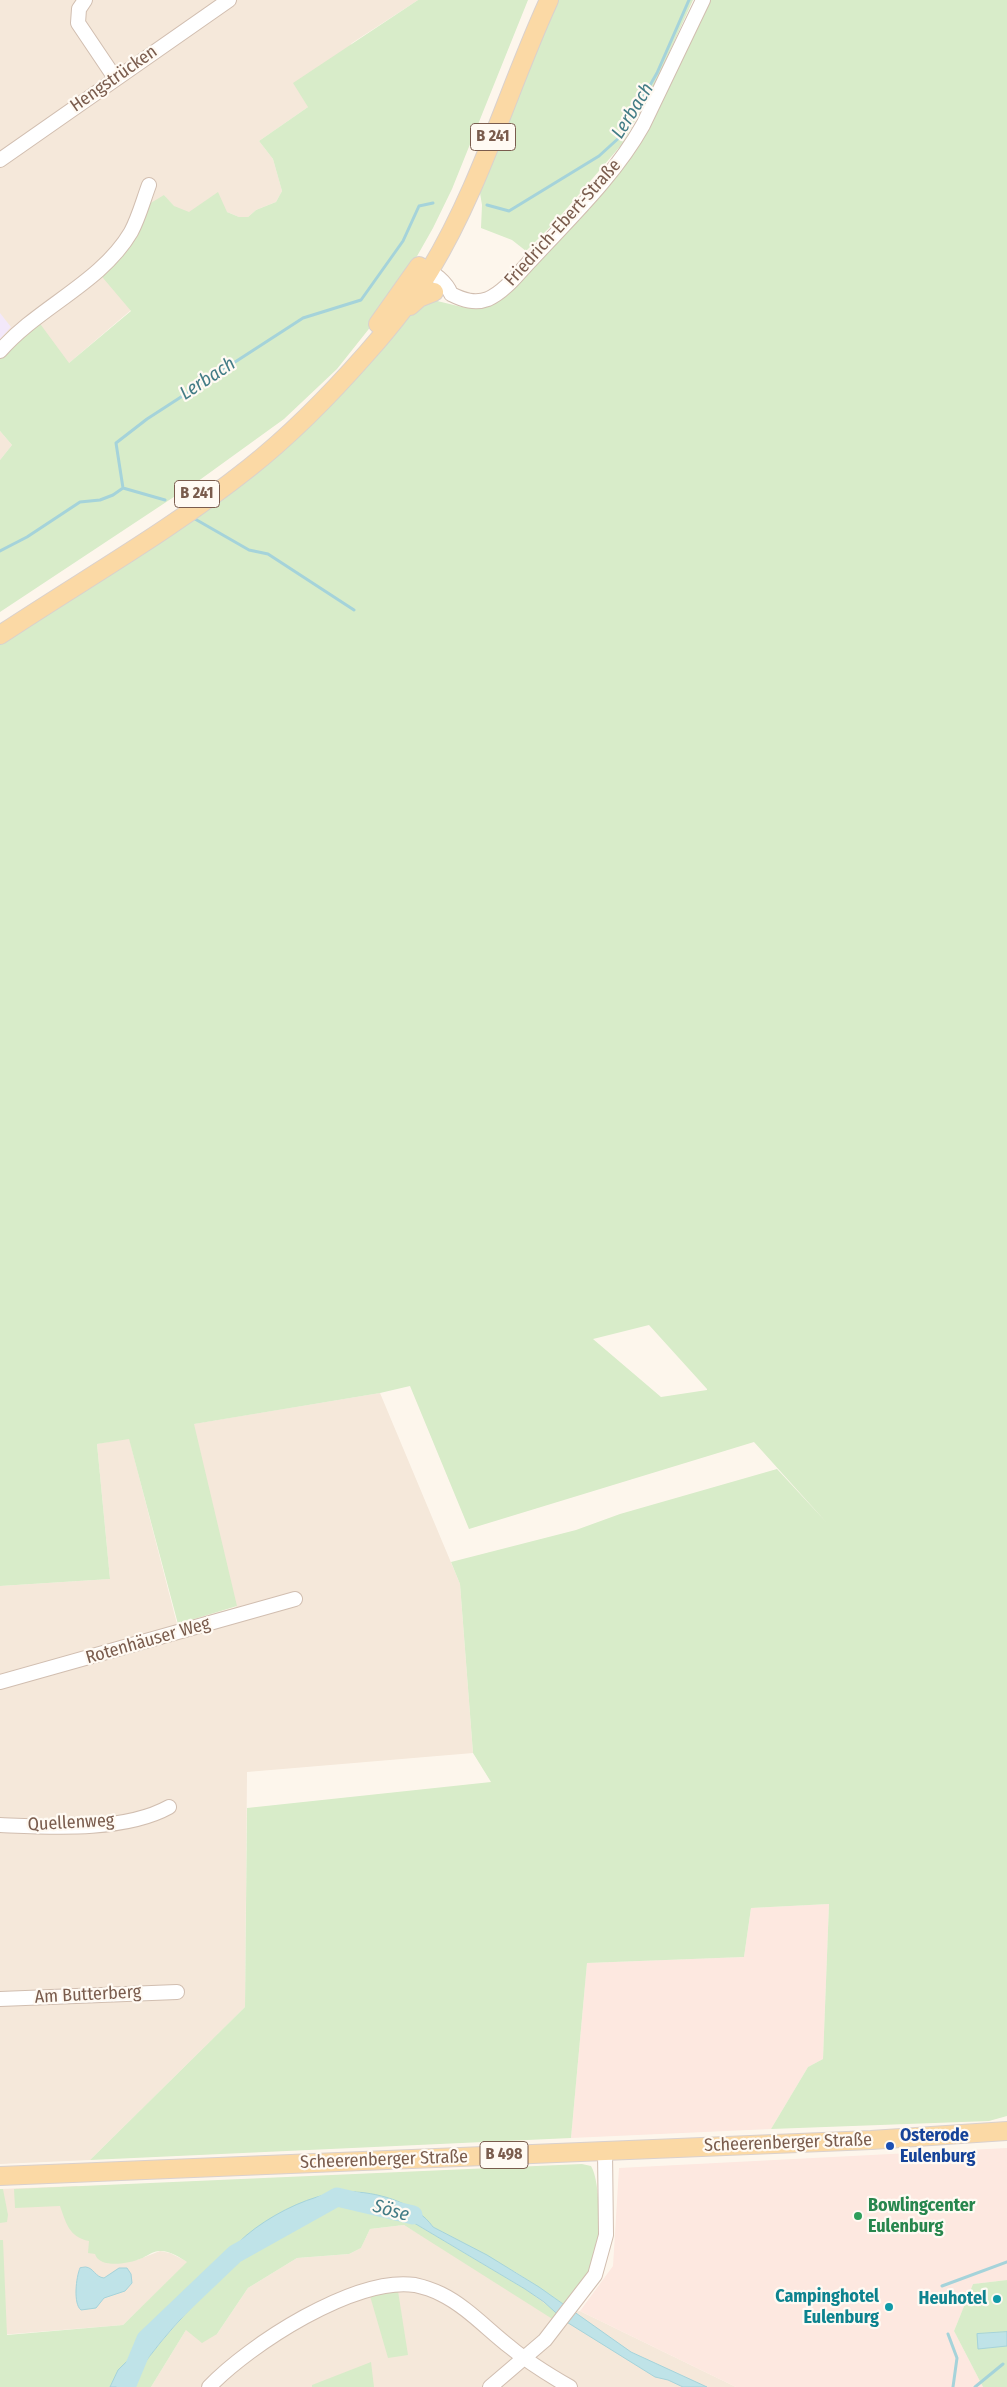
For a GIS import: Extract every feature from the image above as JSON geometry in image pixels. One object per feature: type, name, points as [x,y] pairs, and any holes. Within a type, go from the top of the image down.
[{"type":"main road","name":"B 241","points":[[0,623],[172,512],[270,438],[341,371],[376,327],[428,280],[458,191],[535,0]]},
{"type":"main road","name":"B 241","points":[[0,634],[177,521],[250,468],[276,446],[348,376],[428,280],[474,183],[549,0]]},
{"type":"main road","name":"Scheerenberger Straße","points":[[0,2176],[605,2156],[1007,2131]]},
{"type":"street","points":[[85,0],[79,9],[78,23],[115,78]]},
{"type":"street","name":"Hengstrücken","points":[[0,160],[229,0]]},
{"type":"street","name":"Friedrich-Ebert-Straße","points":[[428,280],[462,299],[475,302],[495,295],[563,226],[632,145],[703,0]]},
{"type":"street","points":[[0,351],[18,332],[91,276],[119,248],[136,222],[149,185]]},
{"type":"street","name":"Rotenhäuser Weg","points":[[0,1682],[295,1599]]},
{"type":"street","name":"Quellenweg","points":[[0,1825],[93,1826],[154,1815],[169,1807]]},
{"type":"street","name":"Am Butterberg","points":[[0,1999],[177,1992]]},
{"type":"street","points":[[490,2387],[545,2340],[595,2275],[606,2235],[605,2156]]},
{"type":"street","points":[[209,2387],[221,2374],[259,2345],[292,2324],[352,2296],[385,2286],[415,2285],[443,2295],[524,2359],[570,2387]]},
{"type":"shaded area","points":[[0,0],[418,0],[352,43],[308,107],[259,141],[273,159],[282,191],[276,202],[256,210],[248,217],[239,217],[227,212],[184,212],[173,206],[164,195],[131,310],[69,363],[0,356]]},
{"type":"shaded area","points":[[0,313],[11,327],[0,339]]},
{"type":"shaded area","points":[[0,431],[12,445],[0,460]]},
{"type":"shaded area","points":[[380,1393],[460,1584],[473,1753],[247,1772],[245,2007],[90,2160],[0,2164],[0,1586],[110,1579],[97,1444],[129,1438],[177,1624],[236,1607],[193,1424]]},
{"type":"shaded area","points":[[829,1904],[823,2059],[808,2067],[771,2129],[571,2138],[587,1963],[744,1957],[751,1908]]},
{"type":"shaded area","points":[[1007,2148],[1007,2280],[973,2284],[954,2331],[983,2387],[736,2387],[580,2311],[613,2266],[619,2168]]},
{"type":"shaded area","points":[[78,2186],[89,2241],[95,2254],[137,2260],[160,2251],[170,2253],[188,2262],[123,2325],[0,2335],[0,2189]]},
{"type":"shaded area","points":[[404,2225],[464,2261],[575,2312],[580,2311],[736,2387],[151,2387],[186,2330],[217,2334],[248,2288],[297,2258],[349,2254],[361,2248],[370,2229]]},
{"type":"green space","points":[[418,0],[528,0],[452,189],[408,272],[372,325],[337,369],[284,419],[201,479],[0,612],[0,460],[12,445],[0,431],[0,356],[38,321],[69,363],[131,311],[98,272],[149,204],[164,195],[174,206],[189,212],[218,192],[227,212],[239,217],[248,217],[256,210],[276,202],[282,191],[273,159],[259,141],[308,107],[293,83]]},
{"type":"green space","points":[[554,0],[693,0],[655,84],[623,143],[556,221],[526,251],[512,240],[481,228],[482,205],[479,187]]},
{"type":"green space","points":[[709,0],[1007,0],[1007,2116],[989,2121],[771,2129],[808,2067],[823,2059],[829,1904],[751,1908],[744,1957],[587,1963],[571,2138],[90,2160],[245,2007],[247,1808],[491,1782],[473,1753],[460,1584],[451,1562],[576,1530],[620,1514],[777,1469],[827,1523],[754,1442],[469,1529],[410,1386],[380,1393],[194,1424],[237,1606],[178,1624],[129,1439],[97,1444],[110,1579],[0,1586],[0,640],[121,562],[361,373],[411,311],[433,300],[462,307],[483,306],[627,159]],"holes":[[[649,1325],[707,1389],[661,1397],[593,1339]]]},
{"type":"green space","points":[[582,2164],[591,2166],[597,2185],[599,2214],[598,2244],[592,2270],[566,2306],[517,2273],[433,2227],[423,2217],[402,2205],[369,2194],[336,2194],[303,2203],[288,2210],[242,2239],[234,2247],[213,2277],[119,2370],[110,2387],[0,2387],[0,2240],[3,2240],[7,2335],[123,2325],[187,2262],[174,2254],[162,2251],[126,2263],[113,2264],[102,2261],[95,2254],[88,2253],[89,2241],[73,2233],[64,2218],[60,2206],[15,2208],[14,2189]]},
{"type":"green space","points":[[0,2189],[3,2189],[8,2215],[7,2222],[0,2223]]},
{"type":"green space","points":[[339,2201],[370,2203],[399,2214],[525,2289],[559,2314],[554,2320],[404,2225],[370,2229],[361,2248],[349,2254],[297,2258],[248,2288],[217,2334],[202,2343],[186,2330],[151,2387],[128,2387],[175,2326],[266,2232],[294,2214],[316,2206]]},
{"type":"green space","points":[[1007,2280],[1007,2387],[983,2387],[954,2331],[973,2284]]},
{"type":"green space","points":[[398,2291],[408,2355],[388,2358],[370,2296]]},
{"type":"green space","points":[[371,2362],[374,2387],[312,2387],[312,2385]]},
{"type":"water","points":[[355,2192],[387,2197],[408,2206],[418,2212],[433,2227],[487,2255],[539,2287],[631,2352],[707,2387],[683,2387],[668,2380],[655,2377],[565,2321],[544,2302],[525,2289],[399,2214],[379,2206],[360,2202],[340,2202],[303,2211],[269,2231],[253,2244],[173,2328],[128,2387],[110,2387],[118,2370],[213,2277],[231,2251],[255,2228],[285,2210],[307,2200],[336,2193]]},
{"type":"water","points":[[86,2267],[104,2278],[119,2268],[127,2268],[131,2274],[132,2283],[125,2291],[104,2298],[96,2308],[81,2310],[77,2302],[76,2284],[80,2268]]},
{"type":"water","points":[[1007,2332],[1007,2346],[978,2349],[977,2334]]},
{"type":"waterway","name":"Lerbach","points":[[487,205],[509,211],[599,156],[621,136],[657,73],[689,0]]},
{"type":"waterway","name":"Lerbach","points":[[0,551],[27,537],[80,502],[100,500],[113,495],[123,488],[116,443],[147,419],[303,318],[361,300],[403,241],[419,206],[433,203]]},
{"type":"waterway","points":[[123,488],[165,500]]},
{"type":"waterway","points":[[195,519],[249,550],[268,554],[354,610]]},
{"type":"waterway","name":"Söse","points":[[126,2387],[146,2339],[235,2254],[337,2197],[413,2215]]},
{"type":"waterway","points":[[942,2286],[1007,2262]]},
{"type":"waterway","points":[[948,2334],[957,2358],[953,2387]]},
{"type":"waterway","points":[[975,2387],[1003,2364]]},
{"type":"place","name":"Osterode Eulenburg","points":[[890,2146]]},
{"type":"place","name":"Bowlingcenter Eulenburg","points":[[858,2216]]},
{"type":"place","name":"Heuhotel","points":[[997,2299]]},
{"type":"place","name":"Campinghotel Eulenburg","points":[[889,2307]]}]
